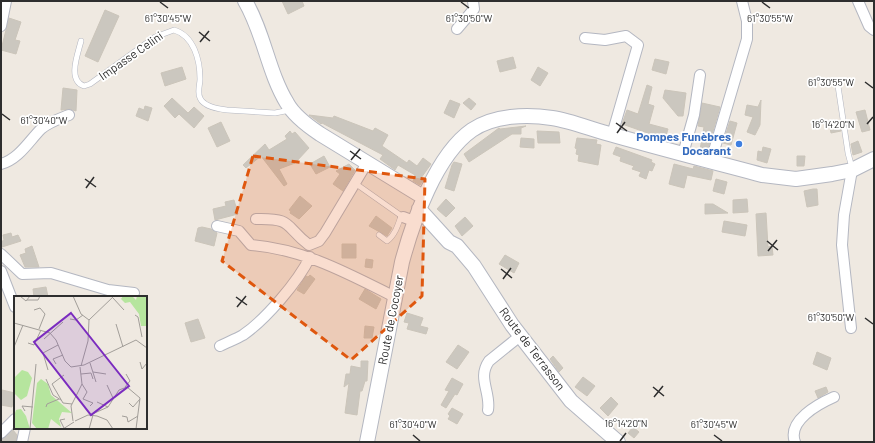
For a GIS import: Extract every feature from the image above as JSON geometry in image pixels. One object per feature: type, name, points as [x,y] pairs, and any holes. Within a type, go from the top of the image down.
[{"type":"main road","points":[[245,1],[260,32],[286,102],[291,109],[308,125],[367,163],[414,212]]},
{"type":"main road","name":"Route de Cocoyer","points":[[367,442],[402,262],[414,212],[443,164],[459,142],[473,130],[495,121],[516,116],[552,118],[762,175],[796,179],[852,170],[874,159]]},
{"type":"main road","name":"Route de Terrasson","points":[[414,212],[426,222],[433,224],[449,242],[457,246],[474,266],[520,336],[571,401],[618,442]]},
{"type":"main road","name":"Route de Terrasson","points":[[414,212],[455,237],[457,246]]},
{"type":"street","points":[[1,26],[6,1]]},
{"type":"street","points":[[457,29],[474,9],[473,1]]},
{"type":"street","points":[[711,162],[747,38],[747,21],[742,1]]},
{"type":"street","points":[[858,1],[869,26],[874,30]]},
{"type":"street","points":[[585,38],[605,40],[626,36],[638,46],[612,135]]},
{"type":"street","points":[[683,154],[694,115],[700,75]]},
{"type":"street","points":[[1,164],[13,158],[42,128],[54,120],[69,115]]},
{"type":"street","points":[[256,219],[282,220],[294,229],[309,245],[314,244],[325,233],[367,163]]},
{"type":"street","points":[[851,328],[842,245],[844,215],[852,170]]},
{"type":"street","points":[[217,226],[239,231],[251,245],[269,246],[326,263],[395,297]]},
{"type":"street","points":[[1,254],[22,274],[51,273],[108,290],[134,293]]},
{"type":"street","points":[[220,346],[242,335],[257,324],[305,268],[310,257]]},
{"type":"street","points":[[1,271],[14,305]]},
{"type":"street","points":[[488,410],[489,400],[483,378],[485,366],[520,336]]},
{"type":"street","points":[[795,442],[793,437],[805,414],[834,397]]},
{"type":"street","points":[[1,433],[14,420]]},
{"type":"street","points":[[22,442],[25,429]]},
{"type":"lane","name":"Impasse Celini","points":[[81,41],[75,66],[75,78],[77,82],[84,86],[90,84],[154,37],[174,30],[186,36],[194,46],[199,64],[199,94],[203,102],[220,109],[227,110],[275,113],[291,109]]},
{"type":"lane","points":[[838,86],[852,170]]},
{"type":"lane","points":[[359,186],[414,212],[396,230],[389,240],[387,241],[379,235]]},
{"type":"highlighted area","points":[[253,156],[425,179],[422,296],[351,360],[222,261]]},
{"type":"building","points":[[282,1],[302,1],[304,6],[288,14]]},
{"type":"building","points":[[105,10],[119,16],[98,62],[85,56]]},
{"type":"building","points":[[9,18],[21,22],[15,40],[20,41],[16,54],[1,50]]},
{"type":"building","points":[[513,57],[516,68],[500,72],[497,61]]},
{"type":"building","points":[[655,59],[669,62],[666,74],[652,70]]},
{"type":"building","points":[[182,67],[186,79],[165,86],[161,73]]},
{"type":"building","points":[[538,67],[548,73],[540,86],[531,80]]},
{"type":"building","points":[[647,85],[652,87],[648,104],[654,106],[649,124],[668,129],[665,139],[622,124],[627,110],[638,114]]},
{"type":"building","points":[[63,88],[77,90],[76,111],[70,109],[61,110]]},
{"type":"building","points":[[665,90],[686,93],[683,116],[678,116],[663,98]]},
{"type":"building","points":[[172,98],[188,113],[194,107],[204,116],[194,128],[179,114],[175,118],[164,106]]},
{"type":"building","points":[[469,98],[476,104],[471,110],[463,103]]},
{"type":"building","points":[[450,100],[460,104],[454,118],[444,113]]},
{"type":"building","points":[[761,100],[760,125],[755,135],[747,132],[753,117],[745,115],[747,105],[758,107]]},
{"type":"building","points":[[702,103],[720,107],[707,152],[700,150],[704,127],[698,126]]},
{"type":"building","points":[[145,106],[152,108],[148,121],[136,116],[139,108],[144,110]]},
{"type":"building","points":[[865,110],[870,130],[862,132],[856,112]]},
{"type":"building","points":[[309,115],[333,118],[334,116],[373,131],[375,128],[388,135],[382,146],[407,163],[409,160],[417,166],[423,158],[431,164],[421,178],[424,179],[420,185],[413,181],[415,175],[398,165],[395,170],[380,159],[383,155],[322,123],[321,124]]},
{"type":"building","points":[[730,121],[737,123],[731,145],[723,143]]},
{"type":"building","points":[[839,121],[841,131],[831,133],[829,123]]},
{"type":"building","points":[[221,122],[230,141],[217,147],[208,128]]},
{"type":"building","points":[[526,126],[521,128],[521,134],[512,134],[469,162],[464,154],[499,128]]},
{"type":"building","points":[[290,131],[292,134],[295,132],[309,148],[295,163],[279,169],[287,184],[284,186],[261,156],[246,168],[243,165],[265,144],[269,150],[287,139],[285,136]]},
{"type":"building","points":[[537,131],[559,132],[560,143],[538,143]]},
{"type":"building","points":[[521,138],[534,139],[534,148],[520,147]]},
{"type":"building","points":[[577,138],[597,140],[596,144],[601,145],[598,165],[578,161],[579,155],[576,154],[577,149],[575,148]]},
{"type":"building","points":[[858,141],[862,152],[853,155],[851,144]]},
{"type":"building","points":[[616,147],[652,160],[651,162],[655,164],[652,171],[649,170],[646,179],[639,176],[641,172],[632,169],[634,166],[620,161],[621,157],[613,154]]},
{"type":"building","points":[[763,147],[771,149],[767,163],[757,160],[758,151],[762,152]]},
{"type":"building","points":[[324,156],[330,167],[316,174],[310,164]]},
{"type":"building","points":[[797,156],[805,156],[804,166],[797,166]]},
{"type":"building","points":[[454,162],[462,164],[454,191],[445,188]]},
{"type":"building","points":[[349,164],[355,170],[343,191],[333,184],[340,174],[336,171]]},
{"type":"building","points":[[674,164],[693,169],[694,166],[713,171],[711,180],[687,175],[684,188],[669,184]]},
{"type":"building","points":[[716,179],[727,182],[724,194],[713,191]]},
{"type":"building","points":[[817,189],[818,205],[807,207],[804,191]]},
{"type":"building","points":[[300,196],[312,206],[299,219],[290,213],[291,211],[289,210]]},
{"type":"building","points":[[446,199],[455,208],[446,217],[437,209]]},
{"type":"building","points":[[747,199],[748,212],[733,213],[733,200]]},
{"type":"building","points":[[234,200],[238,214],[215,220],[213,209],[226,206],[225,202]]},
{"type":"building","points":[[705,204],[713,204],[728,213],[705,214]]},
{"type":"building","points":[[766,213],[768,247],[772,246],[773,255],[758,256],[756,214]]},
{"type":"building","points":[[376,216],[392,228],[387,236],[369,226]]},
{"type":"building","points":[[465,217],[473,226],[462,236],[455,226]]},
{"type":"building","points":[[724,221],[747,225],[745,236],[722,232]]},
{"type":"building","points":[[202,227],[211,229],[217,233],[214,246],[195,241],[198,228]]},
{"type":"building","points":[[11,233],[12,237],[18,235],[21,241],[2,247],[1,242],[4,240],[3,235]]},
{"type":"building","points":[[342,244],[356,244],[356,258],[342,258]]},
{"type":"building","points":[[32,246],[39,267],[25,267],[20,255],[26,253],[25,249]]},
{"type":"building","points":[[505,255],[519,263],[514,273],[499,264]]},
{"type":"building","points":[[366,259],[373,260],[372,268],[365,267]]},
{"type":"building","points":[[310,275],[315,279],[304,294],[297,290],[306,276],[308,277]]},
{"type":"building","points":[[46,287],[48,296],[34,296],[33,289]]},
{"type":"building","points":[[365,289],[381,299],[376,309],[359,299]]},
{"type":"building","points":[[407,313],[423,318],[420,326],[428,328],[426,334],[407,329],[409,323],[404,322]]},
{"type":"building","points":[[198,319],[205,338],[191,342],[185,323]]},
{"type":"building","points":[[365,326],[374,327],[372,338],[364,338]]},
{"type":"building","points":[[458,345],[469,352],[457,369],[446,362]]},
{"type":"building","points":[[817,352],[831,358],[827,370],[813,364]]},
{"type":"building","points":[[553,356],[563,368],[559,372],[550,359]]},
{"type":"building","points":[[361,361],[368,361],[367,381],[365,381],[362,391],[360,391],[357,415],[345,413],[349,383],[344,387],[346,374],[350,374],[351,366],[361,368]]},
{"type":"building","points":[[583,377],[595,386],[587,396],[575,387]]},
{"type":"building","points":[[452,378],[463,384],[457,395],[455,394],[446,408],[441,405],[449,391],[445,390]]},
{"type":"building","points":[[826,387],[828,392],[818,398],[815,391]]},
{"type":"building","points":[[2,390],[14,393],[12,407],[1,405]]},
{"type":"building","points":[[611,397],[618,404],[608,416],[600,408]]},
{"type":"building","points":[[452,408],[463,414],[457,424],[448,419],[450,416],[448,414]]},
{"type":"building","points":[[633,427],[639,432],[634,438],[628,433]]},
{"type":"building","points":[[13,430],[17,435],[16,442],[3,442],[1,439]]},
{"type":"place","name":"Pompes Funèbres Docarant","points":[[739,144]]}]
